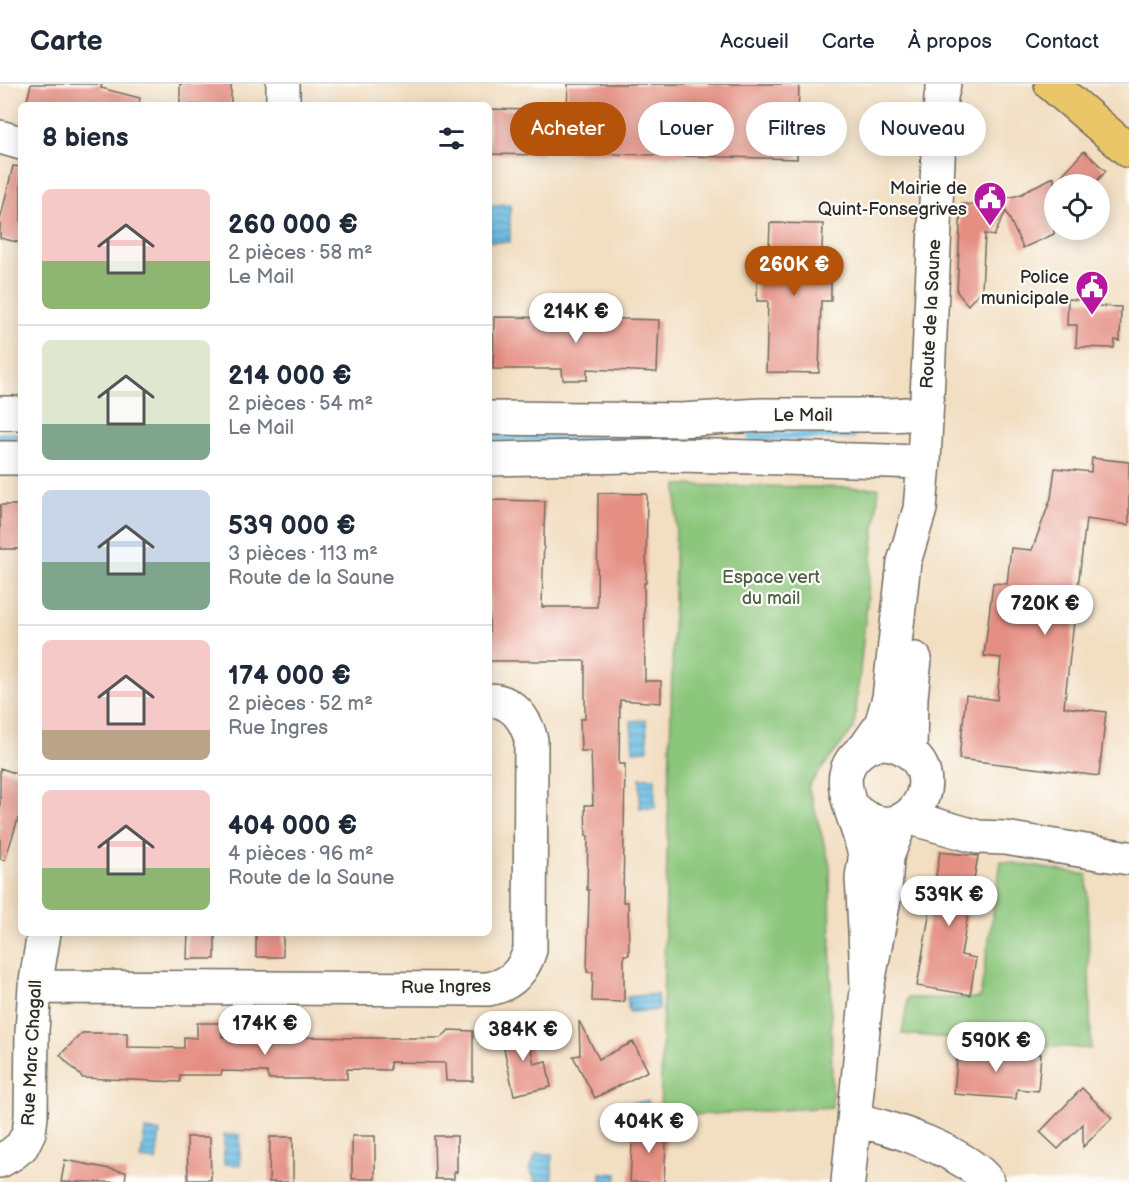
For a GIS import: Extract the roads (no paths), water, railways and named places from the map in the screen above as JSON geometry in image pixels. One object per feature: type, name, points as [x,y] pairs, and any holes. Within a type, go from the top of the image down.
[{"type":"main road","points":[[1051,84],[1129,151]]},
{"type":"street","points":[[283,84],[283,102]]},
{"type":"street","name":"Route de la Saune","points":[[867,989],[866,921],[862,876],[866,856],[844,785],[849,764],[865,748],[881,725],[889,698],[904,562],[920,509],[941,97],[944,84]]},
{"type":"street","points":[[0,137],[18,142]]},
{"type":"street","points":[[0,413],[18,413]]},
{"type":"street","name":"Le Mail","points":[[492,418],[681,420],[760,415],[925,413]]},
{"type":"street","points":[[680,455],[681,420]]},
{"type":"street","points":[[492,459],[680,455],[924,462]]},
{"type":"street","points":[[0,458],[18,458]]},
{"type":"street","name":"Route de la Saune","points":[[848,1182],[867,989],[885,894],[886,857],[904,819],[921,801],[911,697],[925,565],[925,542],[920,509]]},
{"type":"street","name":"Rue Ingres","points":[[35,987],[488,988],[506,983],[521,970],[530,950],[531,740],[523,719],[515,710],[505,704],[492,701]]},
{"type":"street","points":[[865,748],[888,743],[900,746],[917,766],[936,795],[959,814],[986,826],[1005,838]]},
{"type":"street","points":[[851,806],[861,816],[873,822],[888,824],[904,819],[978,837],[1005,838],[1129,858]]},
{"type":"street","name":"Rue Marc Chagall","points":[[0,1161],[12,1155],[22,1146],[29,1132],[35,987],[44,936]]},
{"type":"street","points":[[855,1121],[868,1122],[914,1137],[952,1155],[984,1176],[988,1182]]},
{"type":"water","points":[[510,204],[510,242],[492,242],[492,205]]},
{"type":"water","points":[[646,720],[648,750],[633,751],[631,721]]},
{"type":"water","points":[[640,778],[655,778],[655,808],[640,808]]},
{"type":"water","points":[[657,994],[659,1010],[629,1012],[627,997]]},
{"type":"water","points":[[648,1101],[650,1116],[621,1119],[619,1104]]},
{"type":"water","points":[[145,1130],[160,1132],[156,1161],[141,1159]]},
{"type":"water","points":[[224,1135],[240,1135],[240,1165],[224,1164]]},
{"type":"water","points":[[536,1154],[552,1154],[552,1182],[536,1182],[530,1169]]},
{"type":"water","points":[[601,1173],[617,1174],[616,1182],[601,1182]]},
{"type":"waterway","points":[[751,437],[852,435]]},
{"type":"waterway","points":[[0,436],[18,436]]},
{"type":"waterway","points":[[492,438],[625,439]]},
{"type":"place","name":"Mairie de Quint-Fonsegrives","points":[[990,227]]},
{"type":"place","name":"Police municipale","points":[[1092,316]]},
{"type":"park label","name":"Espace vert du mail","points":[[771,587]]}]
